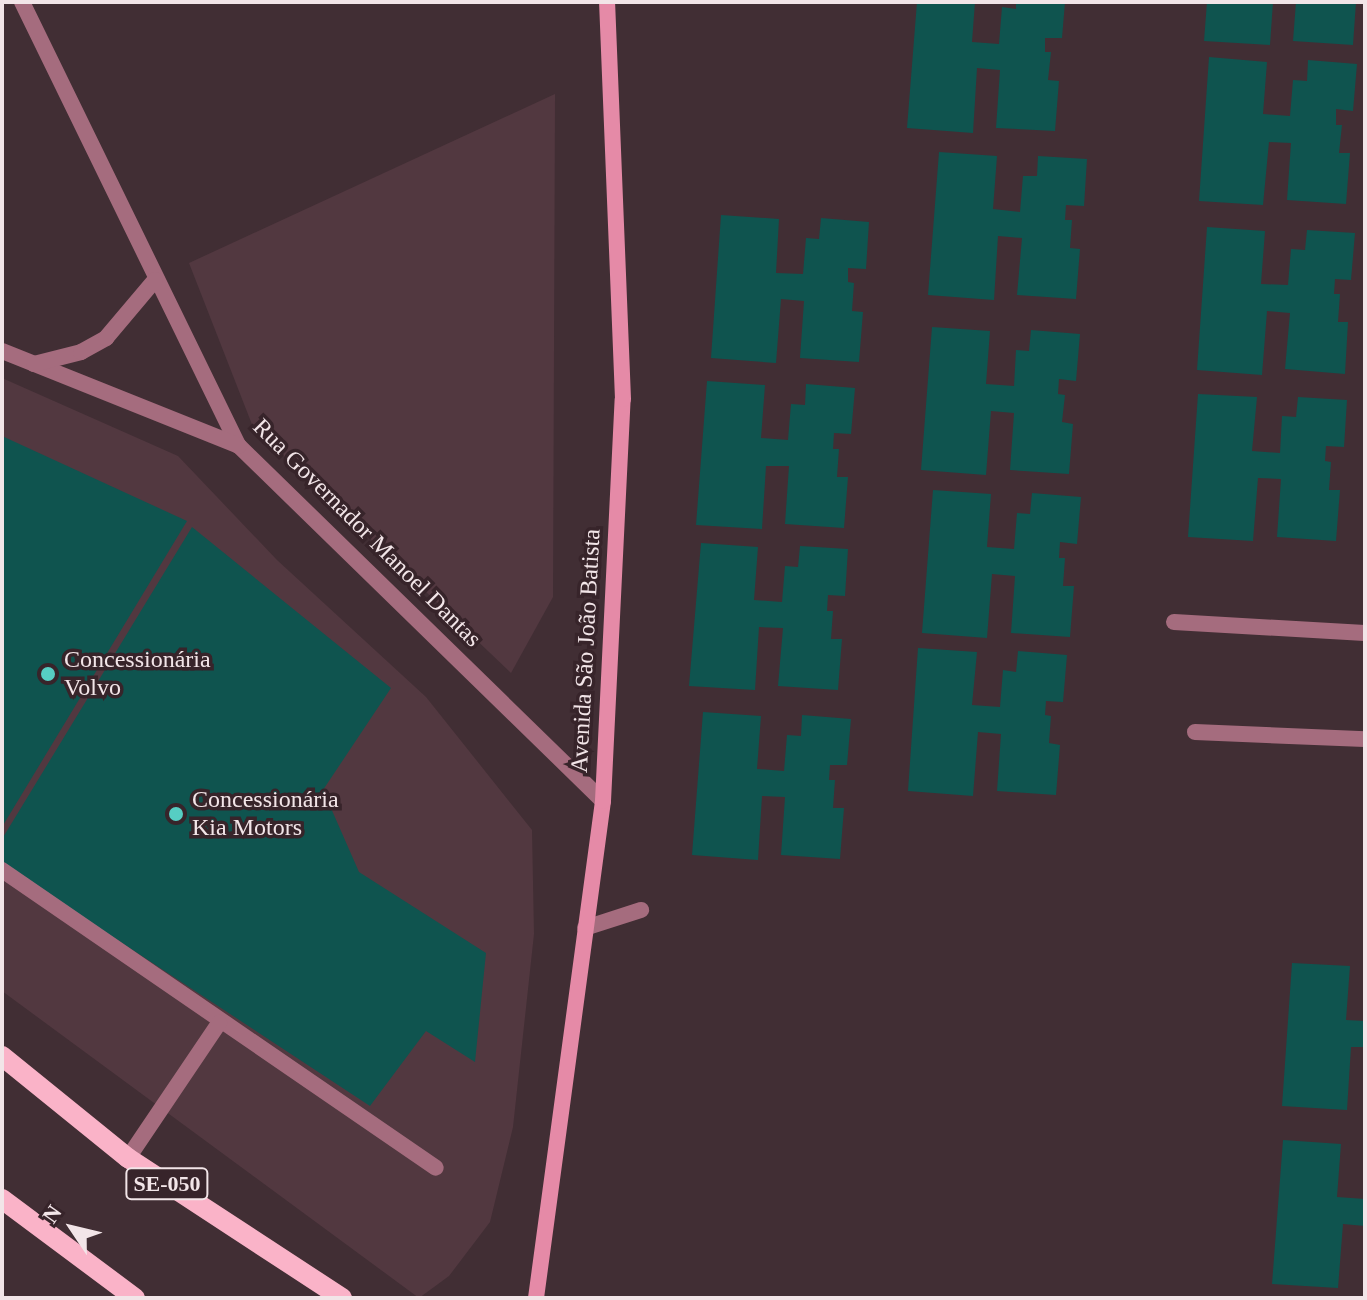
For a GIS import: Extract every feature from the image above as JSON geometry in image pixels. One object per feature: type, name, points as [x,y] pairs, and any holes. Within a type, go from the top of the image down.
[{"type":"main road","name":"SE-050","points":[[2,1056],[128,1158],[342,1298]]},
{"type":"main road","points":[[2,1199],[135,1298]]},
{"type":"street","name":"Rua Governador Manoel Dantas","points":[[22,2],[155,280],[239,446],[603,801]]},
{"type":"street","name":"Avenida São João Batista","points":[[536,1298],[603,801],[623,399],[607,2]]},
{"type":"street","points":[[34,364],[81,352],[106,338],[155,280]]},
{"type":"street","points":[[2,351],[239,446]]},
{"type":"street","points":[[1174,622],[1365,633]]},
{"type":"street","points":[[1195,732],[1365,739]]},
{"type":"street","points":[[2,870],[219,1023],[436,1168]]},
{"type":"street","points":[[585,928],[641,910]]},
{"type":"street","points":[[128,1158],[219,1023]]},
{"type":"shaded area","points":[[555,94],[553,597],[511,673],[253,427],[189,263]]},
{"type":"shaded area","points":[[2,378],[178,456],[277,560],[426,697],[532,830],[534,934],[513,1127],[490,1222],[449,1276],[419,1298],[2,991]]},
{"type":"building","points":[[917,2],[975,2],[972,42],[999,44],[1002,7],[1016,9],[1016,2],[1065,2],[1062,38],[1045,38],[1045,52],[1051,52],[1048,80],[1059,81],[1055,131],[996,128],[1000,70],[977,68],[973,133],[907,128]]},
{"type":"building","points":[[1207,2],[1273,2],[1270,45],[1204,41]]},
{"type":"building","points":[[1296,2],[1356,2],[1353,45],[1293,41]]},
{"type":"building","points":[[1209,57],[1267,62],[1263,114],[1290,116],[1293,80],[1307,81],[1308,60],[1357,64],[1353,111],[1336,109],[1336,125],[1342,125],[1339,153],[1350,153],[1346,204],[1287,200],[1291,143],[1269,142],[1263,205],[1199,201]]},
{"type":"building","points":[[939,152],[997,156],[993,209],[1020,212],[1023,176],[1037,176],[1038,156],[1087,159],[1084,206],[1066,205],[1065,220],[1072,220],[1070,248],[1080,249],[1076,299],[1017,295],[1022,238],[998,236],[994,300],[928,295]]},
{"type":"building","points":[[721,215],[779,219],[776,273],[803,274],[806,238],[819,239],[821,218],[869,222],[866,269],[848,268],[848,282],[854,283],[852,311],[863,312],[859,362],[800,358],[804,301],[781,299],[776,363],[711,358]]},
{"type":"building","points":[[1207,227],[1265,231],[1261,284],[1288,285],[1291,249],[1305,250],[1307,230],[1355,233],[1351,280],[1335,279],[1334,294],[1340,294],[1338,322],[1348,322],[1345,374],[1285,369],[1290,313],[1267,311],[1262,375],[1197,370]]},
{"type":"building","points":[[932,327],[990,331],[986,384],[1014,386],[1016,350],[1029,351],[1031,330],[1080,334],[1076,381],[1059,379],[1058,394],[1065,395],[1062,422],[1073,424],[1069,474],[1010,470],[1014,413],[991,411],[986,475],[921,470]]},
{"type":"building","points":[[707,381],[765,385],[761,438],[788,440],[791,404],[805,405],[806,384],[855,388],[851,434],[834,433],[833,449],[839,449],[837,477],[848,477],[844,528],[785,524],[789,466],[766,466],[762,529],[696,525]]},
{"type":"building","points":[[1198,394],[1257,397],[1252,451],[1280,453],[1282,416],[1296,417],[1298,397],[1347,400],[1344,447],[1326,446],[1325,461],[1331,462],[1329,490],[1340,490],[1336,541],[1277,537],[1281,479],[1258,478],[1253,541],[1188,537]]},
{"type":"building","name":"Concessionária Volvo","points":[[2,436],[187,521],[2,827]]},
{"type":"building","points":[[933,490],[991,494],[987,547],[1014,549],[1017,513],[1030,514],[1032,493],[1081,497],[1077,544],[1060,542],[1059,558],[1065,558],[1063,586],[1074,586],[1070,637],[1011,633],[1015,576],[992,574],[987,638],[922,633]]},
{"type":"building","name":"Concessionária Kia Motors","points":[[192,527],[391,688],[323,790],[359,872],[486,953],[475,1062],[426,1031],[370,1106],[2,864],[2,839]]},
{"type":"building","points":[[701,543],[758,547],[754,600],[782,602],[785,566],[798,567],[800,546],[848,549],[845,596],[828,595],[827,611],[833,611],[831,639],[842,639],[838,690],[778,686],[783,628],[759,627],[755,690],[689,686]]},
{"type":"building","points":[[918,648],[977,652],[972,705],[1000,707],[1003,670],[1016,672],[1018,651],[1067,655],[1063,702],[1046,701],[1045,715],[1051,716],[1049,743],[1060,745],[1056,795],[997,791],[1001,734],[978,732],[973,796],[908,791]]},
{"type":"building","points":[[703,712],[761,716],[757,769],[784,771],[787,735],[801,736],[802,715],[851,719],[847,765],[830,765],[829,780],[835,780],[833,808],[844,808],[840,859],[781,855],[785,797],[762,796],[758,860],[692,855]]},
{"type":"building","points":[[1292,963],[1350,966],[1346,1020],[1365,1021],[1365,1047],[1351,1047],[1347,1110],[1282,1106]]},
{"type":"building","points":[[1283,1140],[1341,1144],[1337,1197],[1365,1199],[1365,1226],[1343,1224],[1338,1288],[1272,1284]]},
{"type":"place","name":"Concessionária Volvo","points":[[48,674]]},
{"type":"place","name":"Concessionária Kia Motors","points":[[176,814]]}]
